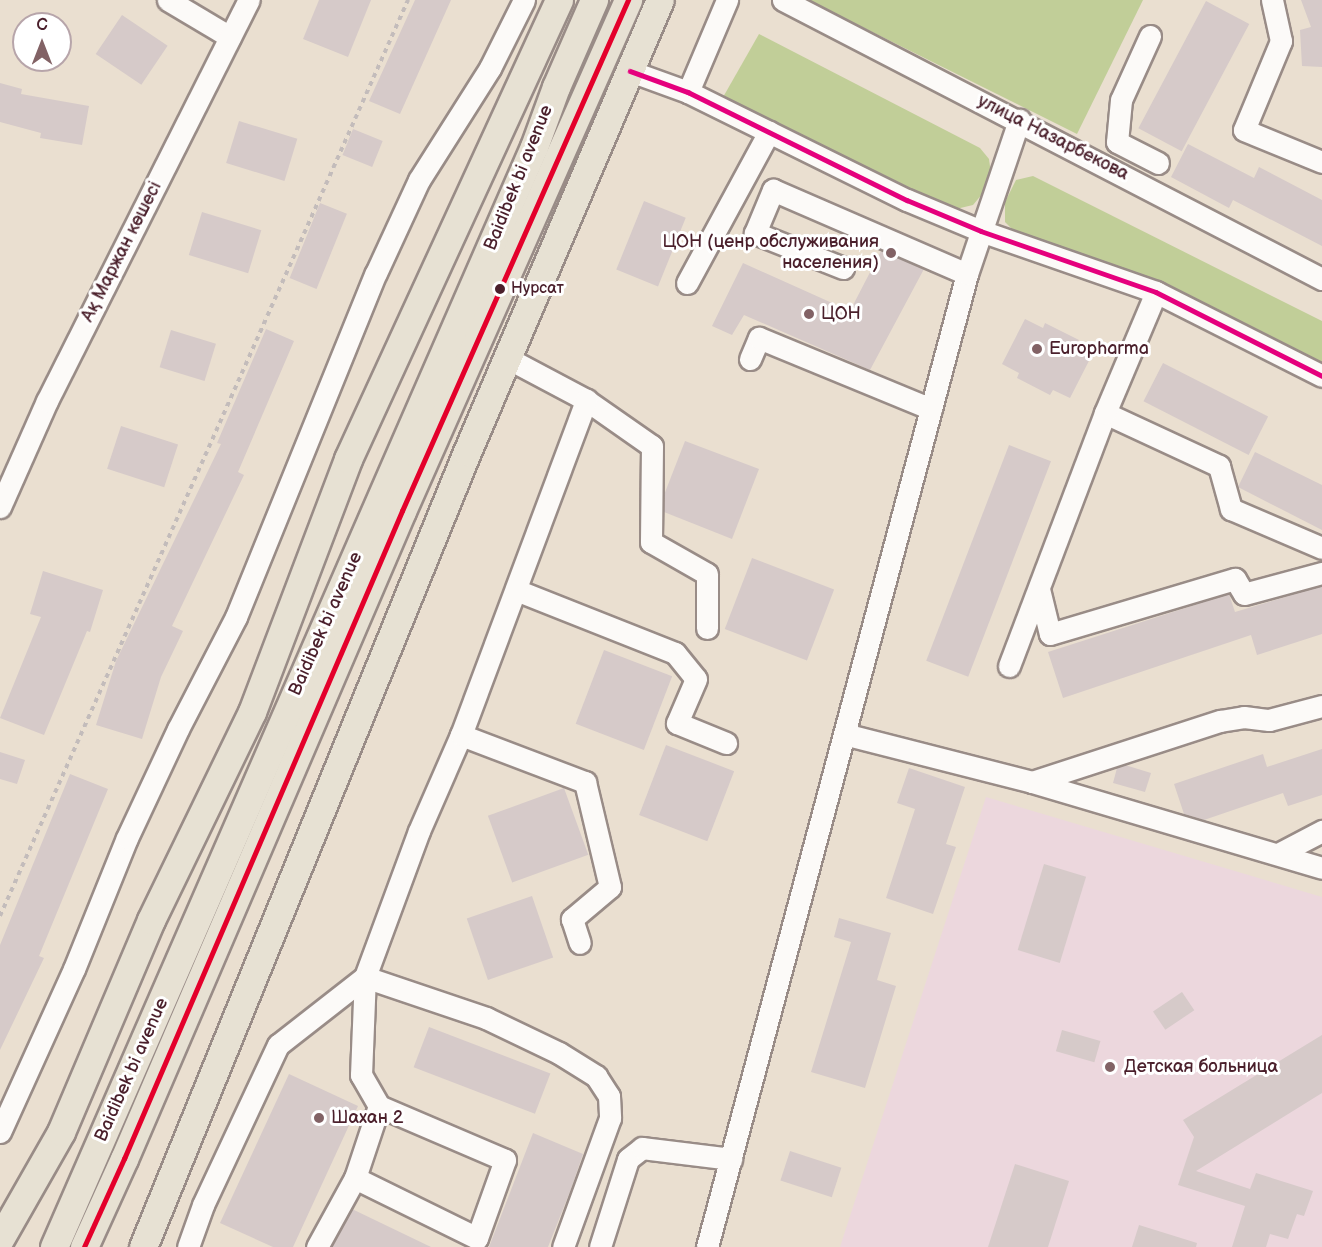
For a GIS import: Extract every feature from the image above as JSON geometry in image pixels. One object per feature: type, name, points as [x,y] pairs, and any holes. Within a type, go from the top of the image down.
[{"type":"main road","points":[[0,1239],[61,1132],[151,920],[252,712],[348,459],[559,0]]},
{"type":"main road","name":"Baidibek bi avenue","points":[[54,1247],[526,165],[556,87],[594,0]]},
{"type":"main road","name":"Baidibek bi avenue","points":[[84,1247],[124,1159],[402,511],[628,0]]},
{"type":"main road","points":[[143,1247],[467,452],[660,0]]},
{"type":"street","points":[[168,0],[230,37]]},
{"type":"street","name":"Ақ Маржан көшесі","points":[[0,507],[47,401],[249,0]]},
{"type":"street","points":[[0,1132],[74,969],[127,838],[178,729],[236,617],[376,273],[419,180],[490,68],[524,0]]},
{"type":"street","points":[[688,92],[727,0]]},
{"type":"street","name":"улица Назарбекова","points":[[783,0],[1019,120],[1322,279]]},
{"type":"street","points":[[1272,0],[1281,41],[1244,130],[1322,162]]},
{"type":"street","points":[[1100,162],[1117,142],[1121,100],[1150,36]]},
{"type":"street","points":[[630,71],[688,92],[907,200],[981,231],[1156,292],[1322,376]]},
{"type":"street","points":[[707,1247],[967,274],[1019,120]]},
{"type":"street","points":[[687,283],[769,132]]},
{"type":"street","points":[[1117,142],[1158,163]]},
{"type":"street","points":[[843,268],[755,233],[773,190],[967,274]]},
{"type":"street","points":[[1010,666],[1105,413],[1156,292]]},
{"type":"street","points":[[750,359],[759,338],[931,409]]},
{"type":"street","points":[[508,359],[586,400],[652,446],[651,542],[707,574],[707,627]]},
{"type":"street","points":[[355,1178],[477,1238],[505,1161],[379,1106],[362,1075],[365,977],[419,831],[461,735],[586,400]]},
{"type":"street","points":[[1105,413],[1219,466],[1231,509],[1322,548]]},
{"type":"street","points":[[1039,589],[1050,634],[1235,579],[1244,594],[1322,573]]},
{"type":"street","points":[[516,590],[675,653],[696,679],[677,723],[726,743]]},
{"type":"street","points":[[1032,782],[1220,721],[1244,717],[1269,720],[1322,706]]},
{"type":"street","points":[[844,734],[1032,782],[1322,868]]},
{"type":"street","points":[[461,735],[585,782],[610,887],[572,919],[580,943]]},
{"type":"street","points":[[1278,854],[1322,831]]},
{"type":"street","points":[[188,1247],[203,1205],[278,1045],[365,977]]},
{"type":"street","points":[[365,977],[486,1018],[560,1053],[596,1076],[609,1095],[610,1118],[563,1247]]},
{"type":"street","points":[[317,1247],[355,1178],[379,1106]]},
{"type":"street","points":[[600,1247],[628,1159],[642,1148],[731,1159]]},
{"type":"path","points":[[0,916],[408,0]]},
{"type":"shaded area","name":"Детская больница","points":[[986,797],[1322,897],[1322,1247],[840,1247]]},
{"type":"green space","points":[[808,0],[1143,0],[1077,134]]},
{"type":"green space","points":[[759,34],[980,148],[989,159],[991,174],[983,193],[973,205],[956,209],[718,106]]},
{"type":"green space","points":[[1033,176],[1322,321],[1322,387],[1013,230],[1005,222],[1005,202],[1016,180]]},
{"type":"building","points":[[319,0],[371,0],[348,57],[303,39]]},
{"type":"building","points":[[415,0],[451,0],[400,114],[369,101]]},
{"type":"building","points":[[1301,0],[1322,0],[1322,67],[1302,66],[1300,30],[1311,27]]},
{"type":"building","points":[[1206,1],[1249,24],[1182,151],[1138,128]]},
{"type":"building","points":[[122,15],[168,46],[141,85],[96,54]]},
{"type":"building","points":[[0,83],[22,89],[21,94],[89,106],[82,145],[40,138],[41,133],[0,122]]},
{"type":"building","points":[[239,121],[297,139],[284,181],[226,163]]},
{"type":"building","points":[[353,129],[383,141],[372,167],[343,155]]},
{"type":"building","points":[[1188,144],[1254,178],[1259,167],[1322,200],[1322,246],[1233,200],[1229,208],[1171,177]]},
{"type":"building","points":[[644,201],[686,218],[658,286],[616,270]]},
{"type":"building","points":[[320,203],[347,214],[317,289],[290,278]]},
{"type":"building","points":[[202,212],[261,230],[248,273],[189,255]]},
{"type":"building","points":[[881,251],[924,269],[870,370],[744,315],[732,335],[712,326],[743,263],[850,311]]},
{"type":"building","points":[[1025,319],[1043,328],[1045,323],[1079,340],[1076,345],[1093,353],[1070,398],[1053,390],[1050,395],[1017,378],[1019,373],[1002,364]]},
{"type":"building","points":[[266,329],[294,341],[238,472],[244,475],[172,626],[183,631],[161,677],[142,739],[96,725],[116,661],[221,444],[217,443]]},
{"type":"building","points":[[171,330],[216,344],[205,381],[160,367]]},
{"type":"building","points":[[1163,363],[1268,417],[1249,455],[1143,401]]},
{"type":"building","points":[[121,426],[178,445],[164,487],[107,469]]},
{"type":"building","points":[[685,441],[759,469],[732,539],[664,512],[664,495]]},
{"type":"building","points":[[1009,445],[1051,461],[968,677],[926,661]]},
{"type":"building","points":[[1255,452],[1322,485],[1322,530],[1238,487]]},
{"type":"building","points":[[752,558],[834,590],[807,660],[725,629]]},
{"type":"building","points":[[43,571],[103,590],[90,632],[87,631],[44,735],[0,718],[41,617],[30,614]]},
{"type":"building","points":[[1322,586],[1322,634],[1257,655],[1251,635],[1063,698],[1048,652],[1229,594],[1235,612]]},
{"type":"building","points":[[604,650],[672,676],[644,750],[576,724]]},
{"type":"building","points":[[666,745],[734,771],[707,841],[639,815]]},
{"type":"building","points":[[1322,749],[1322,795],[1288,806],[1283,793],[1204,820],[1184,814],[1174,784],[1263,754],[1267,767]]},
{"type":"building","points":[[0,752],[25,760],[17,784],[0,779]]},
{"type":"building","points":[[1125,765],[1151,773],[1145,792],[1113,783],[1117,768]]},
{"type":"building","points":[[909,768],[965,787],[946,844],[956,847],[933,914],[886,898],[915,809],[897,803]]},
{"type":"building","points":[[70,774],[108,789],[39,956],[44,958],[0,1050],[0,945]]},
{"type":"building","points":[[564,788],[588,855],[512,882],[488,816]]},
{"type":"building","points":[[1044,864],[1086,877],[1060,963],[1018,950]]},
{"type":"building","points":[[532,896],[553,957],[488,980],[467,918]]},
{"type":"building","points":[[839,918],[891,933],[877,980],[896,986],[865,1088],[811,1072],[851,942],[834,937]]},
{"type":"building","points":[[1182,992],[1194,1010],[1165,1030],[1153,1012]]},
{"type":"building","points":[[429,1027],[550,1074],[535,1114],[414,1067]]},
{"type":"building","points":[[1062,1030],[1100,1041],[1094,1062],[1056,1051]]},
{"type":"building","points":[[1322,1035],[1322,1093],[1196,1171],[1250,1189],[1256,1173],[1313,1191],[1304,1216],[1297,1214],[1288,1239],[1270,1234],[1266,1247],[1232,1247],[1245,1206],[1178,1185],[1194,1137],[1183,1120]]},
{"type":"building","points":[[289,1074],[358,1106],[293,1247],[273,1247],[220,1223]]},
{"type":"building","points":[[533,1133],[583,1154],[571,1189],[548,1247],[489,1247]]},
{"type":"building","points":[[790,1151],[841,1168],[832,1197],[780,1180]]},
{"type":"building","points":[[1015,1164],[1069,1181],[1048,1247],[988,1247]]},
{"type":"building","points":[[352,1209],[431,1247],[332,1247]]},
{"type":"building","points":[[1139,1225],[1197,1243],[1196,1247],[1132,1247]]},
{"type":"transit line","points":[[84,1247],[124,1159],[402,511],[628,0]]},
{"type":"transit line","points":[[630,71],[688,92],[907,200],[981,231],[1156,292],[1322,376]]},
{"type":"place","name":"ЦОН (ценр обслуживания населения)","points":[[891,253]]},
{"type":"place","name":"Нурсат","points":[[500,289]]},
{"type":"place","name":"ЦОН","points":[[809,314]]},
{"type":"place","name":"Europharma","points":[[1037,349]]},
{"type":"place","name":"Детская больница","points":[[1110,1067]]},
{"type":"place","name":"Шахан 2","points":[[319,1118]]}]
